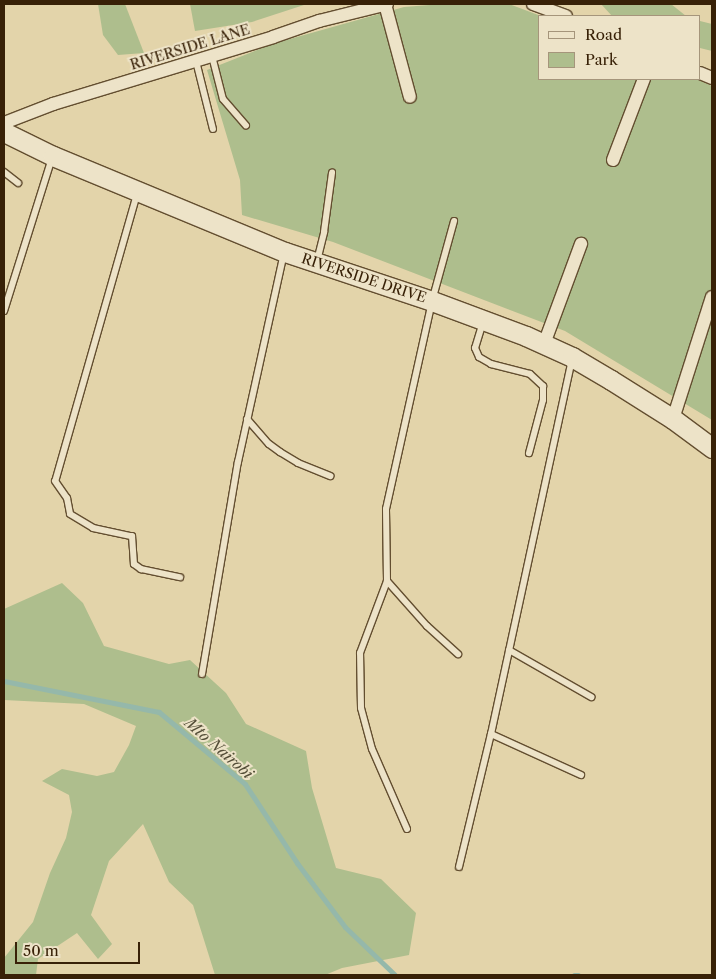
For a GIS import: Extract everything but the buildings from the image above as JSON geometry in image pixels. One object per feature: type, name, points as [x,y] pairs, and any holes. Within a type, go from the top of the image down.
[{"type":"street","points":[[386,4],[410,97]]},
{"type":"street","name":"RIVERSIDE LANE","points":[[4,123],[53,104],[196,61],[319,21],[386,4]]},
{"type":"street","points":[[533,4],[563,15]]},
{"type":"street","points":[[614,160],[644,80]]},
{"type":"street","name":"RIVERSIDE DRIVE","points":[[4,132],[53,156],[284,252],[432,301],[544,344],[572,357],[673,419],[712,448]]},
{"type":"street","points":[[544,344],[581,244]]},
{"type":"street","points":[[673,419],[712,297]]},
{"type":"lane","points":[[212,56],[223,98],[246,125]]},
{"type":"lane","points":[[196,61],[213,129]]},
{"type":"lane","points":[[4,311],[53,156]]},
{"type":"lane","points":[[4,172],[18,183]]},
{"type":"lane","points":[[316,262],[324,232],[332,173]]},
{"type":"lane","points":[[137,192],[55,481],[67,498],[70,514],[93,528],[132,536],[134,564],[141,569],[180,577]]},
{"type":"lane","points":[[407,829],[372,749],[361,708],[360,653],[386,581],[386,509],[432,301],[454,221]]},
{"type":"lane","points":[[202,674],[247,419],[284,252]]},
{"type":"lane","points":[[484,320],[475,348],[479,358],[491,364],[530,374],[543,386],[542,400],[529,453]]},
{"type":"lane","points":[[459,867],[491,734],[572,357]]},
{"type":"lane","points":[[247,419],[269,444],[280,452],[331,476]]},
{"type":"lane","points":[[386,581],[427,626],[458,654]]},
{"type":"lane","points":[[509,650],[591,697]]},
{"type":"lane","points":[[491,734],[581,775]]},
{"type":"green space","points":[[98,4],[125,4],[144,53],[118,55],[103,35]]},
{"type":"green space","points":[[190,4],[307,4],[252,22],[195,31]]},
{"type":"green space","points":[[442,4],[509,4],[538,15],[538,80],[698,80],[712,86],[712,420],[565,331],[333,242],[242,215],[240,180],[207,70],[272,44],[404,7]]},
{"type":"green space","points":[[601,4],[671,4],[685,15],[611,15]]},
{"type":"green space","points":[[701,21],[712,24],[712,51],[701,48]]},
{"type":"green space","points":[[62,583],[83,603],[104,646],[169,664],[190,660],[226,693],[246,724],[306,751],[312,788],[336,868],[381,879],[416,913],[409,955],[342,968],[325,975],[215,975],[193,905],[169,882],[143,824],[109,861],[91,915],[112,944],[98,959],[77,933],[38,959],[36,975],[4,975],[4,958],[33,922],[50,873],[66,838],[72,812],[69,795],[42,781],[62,769],[97,776],[114,772],[129,745],[136,726],[84,704],[4,700],[4,609]]},
{"type":"waterway","name":"Mto Nairobi","points":[[4,681],[159,712],[245,784],[297,863],[345,927],[395,975]]}]
